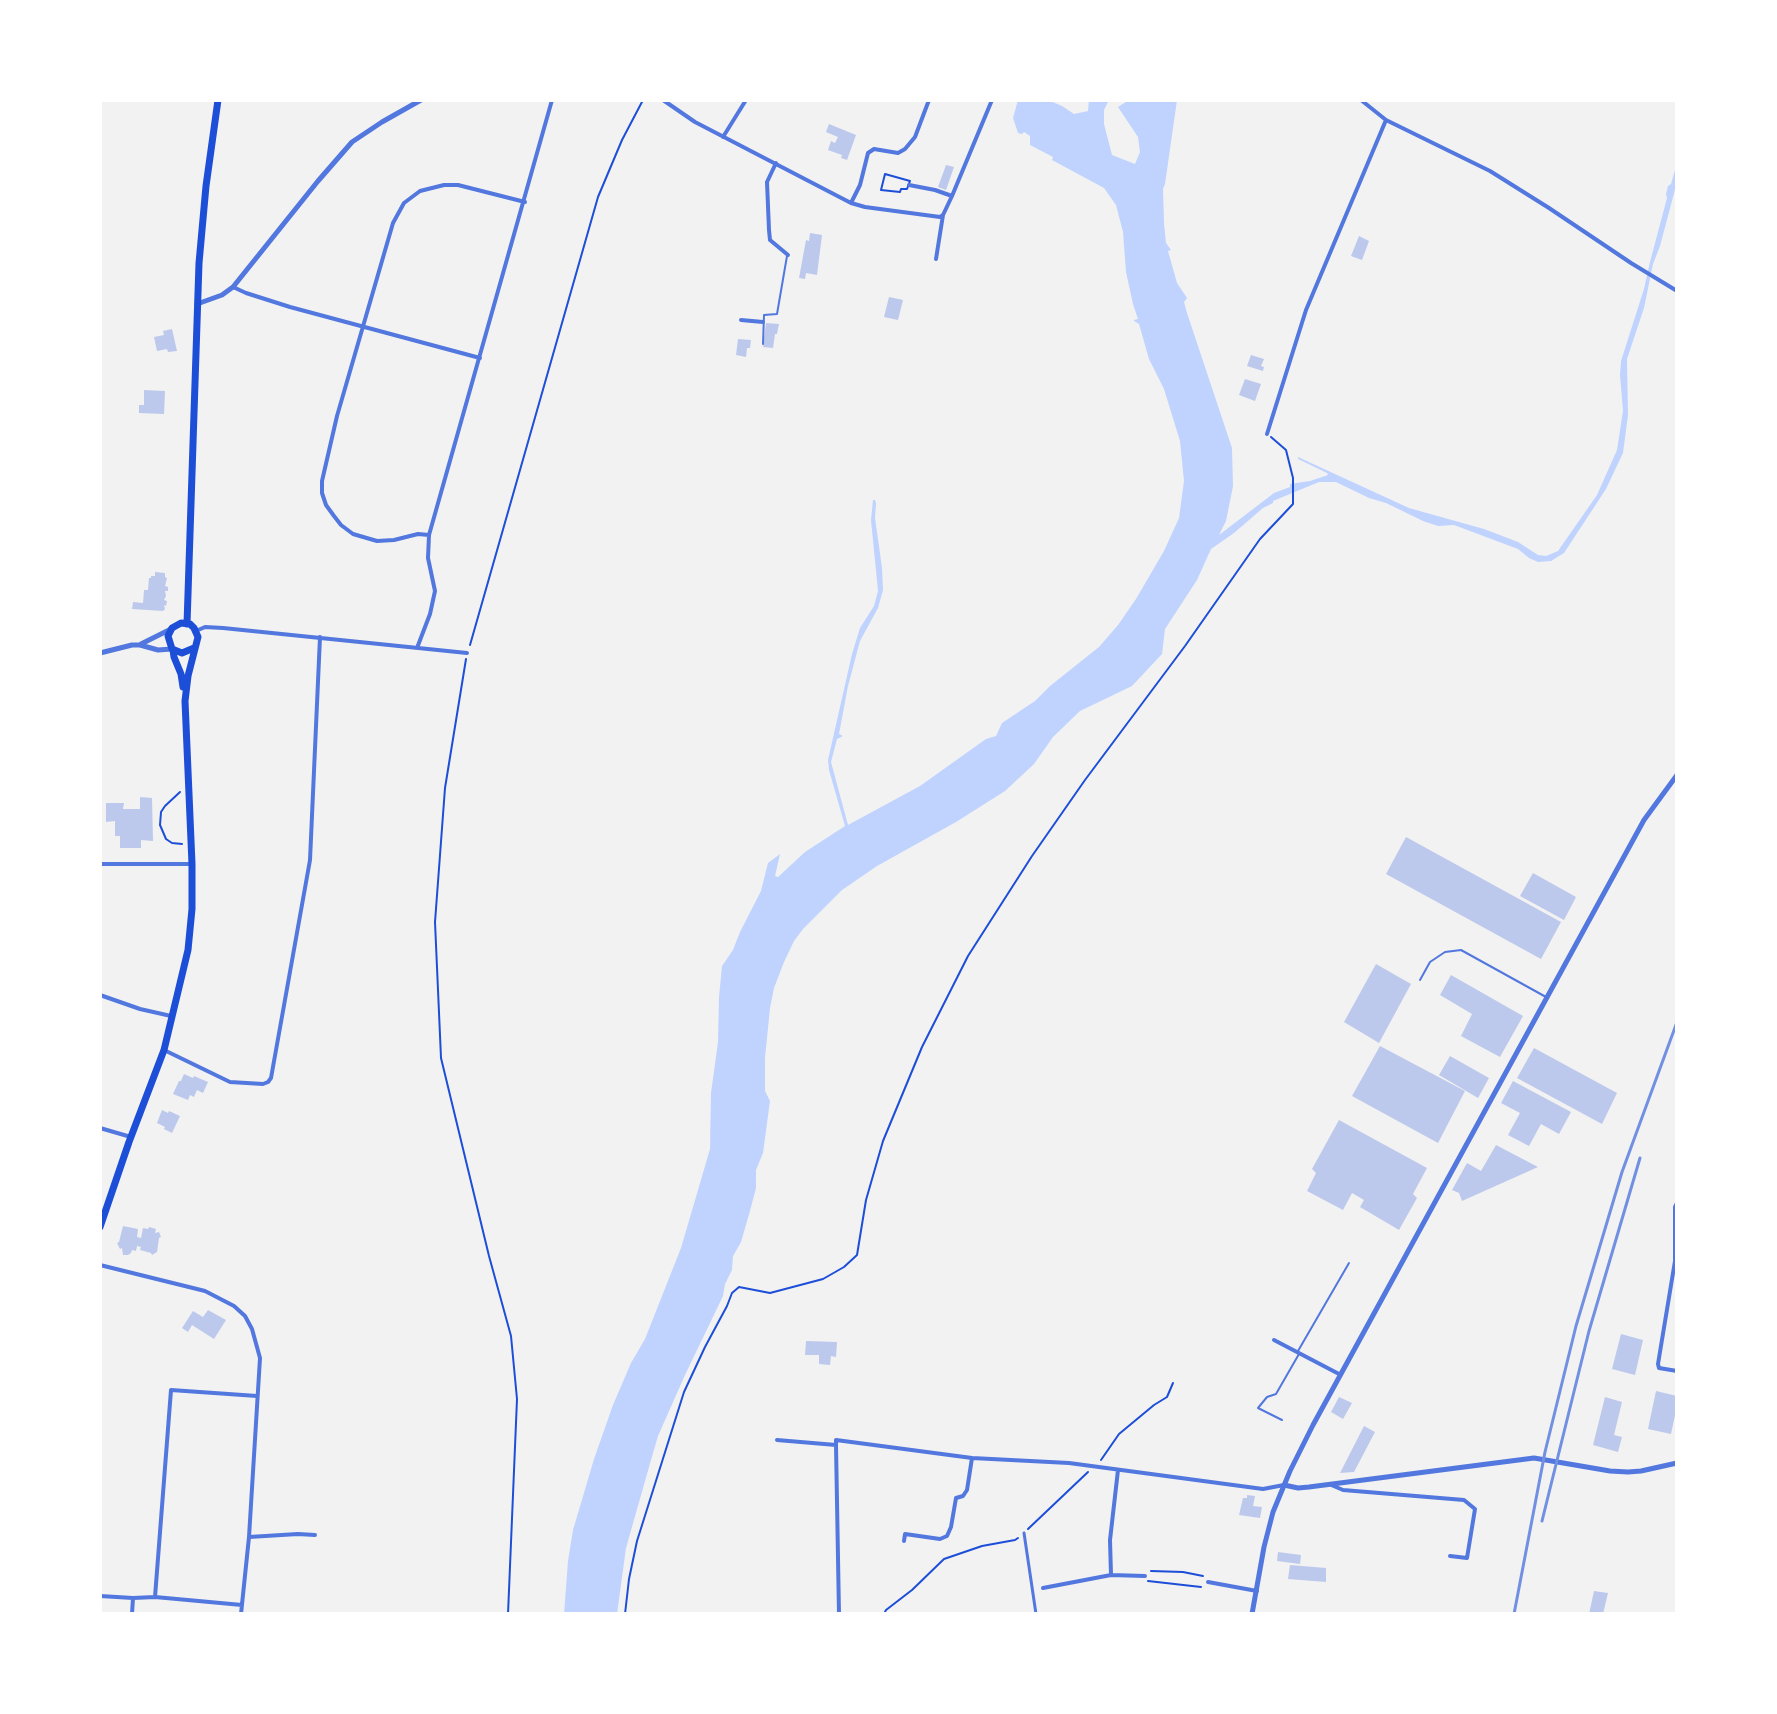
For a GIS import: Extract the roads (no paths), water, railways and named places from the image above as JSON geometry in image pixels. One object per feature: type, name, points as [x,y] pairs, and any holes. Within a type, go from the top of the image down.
[{"type":"main road","points":[[187,624],[197,304],[206,186],[218,100]]},
{"type":"main road","points":[[100,1227],[164,1050],[188,950],[192,909],[192,843],[185,701],[181,674],[168,641],[171,629],[187,624],[196,631],[198,642],[194,648],[185,701]]},
{"type":"main road","points":[[173,649],[182,653],[194,648]]},
{"type":"street","points":[[197,304],[222,295],[233,287],[352,142],[421,100]]},
{"type":"street","points":[[417,648],[435,591],[428,558],[429,535],[552,100]]},
{"type":"street","points":[[663,100],[695,122],[851,203],[936,217],[943,215]]},
{"type":"street","points":[[723,137],[746,100]]},
{"type":"street","points":[[851,203],[870,150],[903,151],[911,143],[929,100]]},
{"type":"street","points":[[936,259],[943,215],[992,100]]},
{"type":"street","points":[[1361,100],[1386,120],[1490,171],[1677,291]]},
{"type":"street","points":[[1267,434],[1306,310],[1386,120]]},
{"type":"street","points":[[776,163],[767,182],[770,240],[788,255]]},
{"type":"street","points":[[429,535],[418,534],[384,542],[353,534],[334,516],[322,493],[327,455],[393,223],[410,197],[444,185],[458,185],[525,202]]},
{"type":"street","points":[[909,185],[952,196]]},
{"type":"street","points":[[233,287],[290,307],[480,358]]},
{"type":"street","points":[[741,320],[763,322]]},
{"type":"street","points":[[196,631],[205,627],[467,653]]},
{"type":"street","points":[[100,653],[140,645],[171,629]]},
{"type":"street","points":[[164,1050],[230,1082],[263,1084],[271,1078],[310,860],[320,637]]},
{"type":"street","points":[[140,645],[158,650],[173,649]]},
{"type":"street","points":[[1252,1614],[1273,1512],[1339,1374],[1644,820],[1677,775]]},
{"type":"street","points":[[100,864],[192,864]]},
{"type":"street","points":[[100,995],[140,1009],[174,1016]]},
{"type":"street","points":[[100,1128],[131,1137]]},
{"type":"street","points":[[1677,1203],[1675,1261],[1658,1364],[1659,1368],[1677,1371]]},
{"type":"street","points":[[100,1265],[205,1291],[234,1306],[245,1316],[252,1329],[260,1358],[241,1614]]},
{"type":"street","points":[[1274,1340],[1339,1374]]},
{"type":"street","points":[[155,1597],[171,1390],[257,1396]]},
{"type":"street","points":[[777,1440],[836,1445]]},
{"type":"street","points":[[839,1614],[836,1440],[972,1458],[1069,1463],[1263,1489],[1284,1485],[1298,1488],[1534,1458],[1628,1472],[1676,1464]]},
{"type":"street","points":[[904,1541],[905,1534],[940,1539],[947,1536],[956,1498],[963,1496],[967,1490],[972,1458]]},
{"type":"street","points":[[1111,1575],[1110,1540],[1118,1470]]},
{"type":"street","points":[[1329,1484],[1343,1490],[1464,1500],[1475,1509],[1467,1558],[1450,1556]]},
{"type":"street","points":[[1024,1533],[1036,1614]]},
{"type":"street","points":[[249,1537],[315,1535]]},
{"type":"street","points":[[1032,1589],[1111,1575],[1145,1576]]},
{"type":"street","points":[[1208,1582],[1257,1591]]},
{"type":"street","points":[[100,1596],[155,1597],[242,1605]]},
{"type":"street","points":[[132,1614],[133,1598]]},
{"type":"lane","points":[[763,344],[764,315],[777,314],[788,255]]},
{"type":"lane","points":[[1420,980],[1430,962],[1445,952],[1461,950],[1547,998]]},
{"type":"lane","points":[[1282,1420],[1258,1408],[1267,1397],[1276,1394],[1349,1263]]},
{"type":"water","points":[[1018,100],[1048,100],[1074,114],[1088,111],[1089,100],[1109,100],[1104,110],[1104,124],[1112,155],[1135,164],[1140,152],[1138,137],[1118,107],[1129,100],[1177,100],[1163,189],[1164,223],[1177,283],[1187,298],[1184,302],[1187,313],[1232,448],[1233,486],[1226,521],[1219,535],[1274,493],[1290,487],[1290,484],[1328,475],[1298,457],[1409,508],[1484,529],[1518,542],[1538,555],[1546,556],[1558,551],[1597,495],[1617,450],[1623,411],[1621,361],[1644,289],[1668,186],[1677,163],[1677,182],[1653,264],[1644,308],[1627,359],[1628,415],[1623,453],[1606,489],[1564,553],[1551,561],[1538,562],[1518,549],[1454,525],[1438,526],[1423,521],[1336,482],[1319,482],[1273,501],[1211,549],[1197,580],[1165,629],[1162,654],[1132,686],[1080,711],[1053,737],[1034,764],[1005,791],[877,866],[842,890],[803,929],[784,962],[770,1008],[765,1091],[770,1101],[763,1153],[756,1170],[756,1188],[750,1211],[741,1242],[733,1256],[732,1270],[723,1296],[658,1436],[626,1548],[617,1614],[564,1614],[573,1530],[594,1459],[613,1405],[645,1339],[681,1248],[710,1149],[711,1093],[718,1042],[722,966],[761,891],[768,863],[780,854],[775,876],[778,877],[805,852],[845,826],[828,760],[852,654],[860,628],[874,606],[878,591],[871,520],[873,500],[876,503],[883,590],[878,608],[860,641],[839,734],[843,736],[837,739],[831,762],[848,825],[920,786],[986,739],[996,736],[1002,723],[1035,701],[1099,647],[1136,599],[1179,518],[1184,481],[1180,441],[1164,389],[1149,359],[1139,324],[1134,321],[1138,319],[1126,272],[1123,232],[1116,205],[1104,188],[1052,160],[1053,157],[1030,145],[1030,136],[1024,132],[1018,133],[1013,118]]},
{"type":"railway","points":[[1514,1614],[1545,1452],[1576,1326],[1622,1172],[1677,1022]]},
{"type":"railway","points":[[1542,1521],[1589,1331],[1640,1158]]}]
